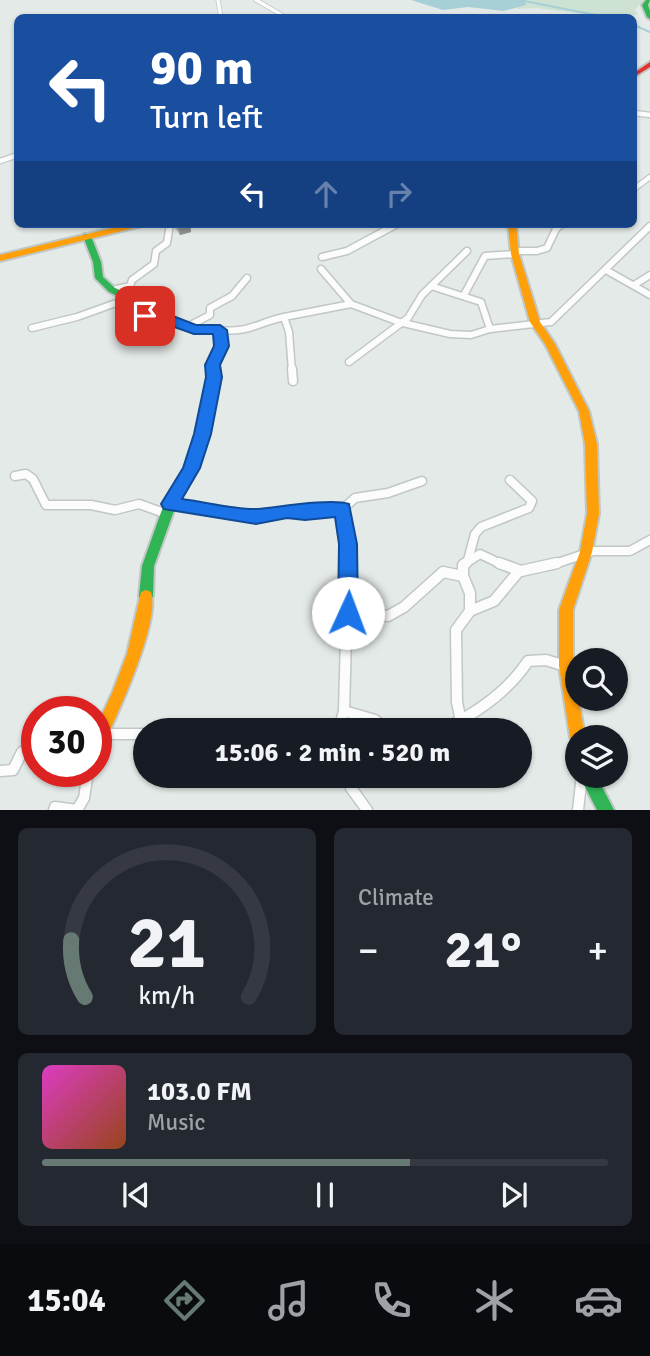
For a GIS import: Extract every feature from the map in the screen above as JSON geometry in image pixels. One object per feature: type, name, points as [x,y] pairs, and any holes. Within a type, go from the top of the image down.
[{"type":"main road","points":[[649,0],[645,5],[649,14]]},
{"type":"main road","points":[[0,258],[122,228]]},
{"type":"main road","points":[[512,228],[515,253],[534,322],[555,354],[584,411],[589,428],[593,514],[586,552],[566,610],[566,648]]},
{"type":"main road","points":[[87,236],[97,262],[99,278],[112,290],[130,298],[138,312],[153,319],[168,319],[194,330],[220,330],[221,346],[212,365],[214,377],[203,434],[191,468],[169,509],[148,566],[144,615],[124,685],[112,710]]},
{"type":"main road","points":[[593,788],[606,810]]},
{"type":"street","points":[[256,0],[276,14]]},
{"type":"street","points":[[220,330],[242,332],[266,321],[351,304],[402,323],[461,335],[534,322],[551,322],[650,226]]},
{"type":"street","points":[[112,290],[130,286],[132,280],[139,277],[142,271],[155,264],[156,251],[167,243],[169,228]]},
{"type":"street","points":[[322,257],[347,251],[390,228]]},
{"type":"street","points":[[464,295],[485,256],[542,251],[550,247],[555,240],[557,228]]},
{"type":"street","points":[[349,362],[402,323],[431,286],[467,251]]},
{"type":"street","points":[[321,269],[351,304]]},
{"type":"street","points":[[606,270],[650,295]]},
{"type":"street","points":[[634,285],[650,275]]},
{"type":"street","points":[[187,327],[210,315],[210,308],[225,303],[241,289],[247,278]]},
{"type":"street","points":[[431,286],[481,302],[491,329]]},
{"type":"street","points":[[32,328],[77,317],[130,298]]},
{"type":"street","points":[[284,317],[289,332],[292,381]]},
{"type":"street","points":[[15,476],[26,474],[33,479],[46,505],[90,505],[115,510],[139,504],[256,516],[287,511],[305,513],[343,509],[355,498],[388,493],[422,481]]},
{"type":"street","points":[[470,611],[470,593],[463,576],[463,565],[471,556],[470,541],[478,528],[495,519],[512,516],[529,508],[532,501],[510,480]]},
{"type":"street","points":[[342,718],[348,613],[348,544],[343,509]]},
{"type":"street","points":[[463,565],[481,554],[519,571],[550,567],[586,552],[621,555],[638,550],[650,540]]},
{"type":"street","points":[[460,718],[456,687],[456,629],[470,611],[495,601],[519,571]]},
{"type":"street","points":[[348,613],[382,618],[408,604],[443,572],[463,576]]},
{"type":"street","points":[[466,718],[521,674],[528,661],[535,658],[565,666]]},
{"type":"street","points":[[344,710],[369,718]]},
{"type":"street","points":[[112,737],[133,734]]},
{"type":"street","points":[[0,771],[13,770],[21,754]]},
{"type":"street","points":[[54,810],[55,807],[77,810],[84,798],[86,787]]},
{"type":"street","points":[[352,788],[367,810]]},
{"type":"street","points":[[578,810],[582,788]]},
{"type":"green space","points":[[527,0],[643,0],[635,10],[638,15],[516,9]]},
{"type":"water","points":[[411,0],[527,0],[526,5],[504,11],[468,7],[443,10]]},
{"type":"waterway","points":[[524,1],[591,14]]},
{"type":"waterway","points":[[637,26],[650,32]]},
{"type":"traffic: fast","points":[[649,0],[645,5],[650,17]]},
{"type":"traffic: fast","points":[[87,236],[97,262],[99,278],[112,290],[130,298],[138,312],[153,319],[168,319],[194,330],[220,330],[221,346],[212,365],[214,377],[203,434],[191,468],[170,504],[148,566],[146,596]]},
{"type":"traffic: fast","points":[[594,788],[606,810]]},
{"type":"traffic: slow","points":[[0,258],[123,228]]},
{"type":"traffic: slow","points":[[512,228],[515,254],[535,322],[550,344],[584,411],[591,444],[593,514],[586,552],[566,610],[566,666],[576,725]]},
{"type":"traffic: slow","points":[[112,709],[134,654],[146,596]]},
{"type":"traffic: jam","points":[[637,73],[650,64]]},
{"type":"route","points":[[145,316],[168,319],[179,326],[194,330],[220,330],[221,346],[212,365],[214,377],[203,434],[184,483],[170,504],[256,516],[287,511],[305,513],[343,509],[348,544],[348,613]]}]
